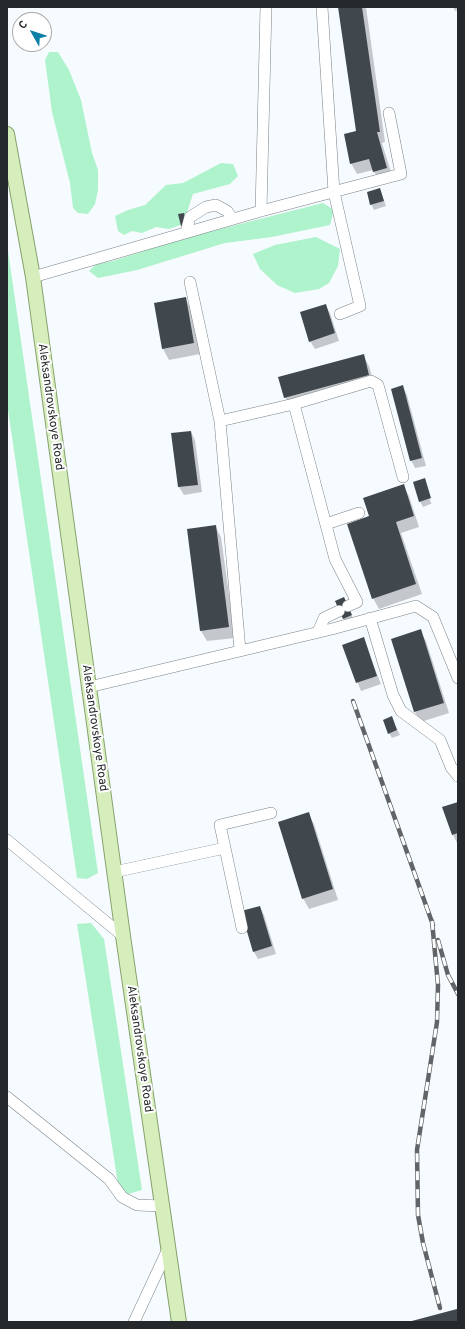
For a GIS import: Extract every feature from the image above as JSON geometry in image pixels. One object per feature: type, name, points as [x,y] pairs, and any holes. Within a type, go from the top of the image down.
[{"type":"main road","name":"Aleksandrovskoye Road","points":[[7,134],[33,277],[114,872],[179,1322]]},
{"type":"street","points":[[261,210],[266,7]]},
{"type":"street","points":[[322,7],[334,192],[360,306],[340,314]]},
{"type":"street","points":[[33,277],[261,210],[401,174],[388,113]]},
{"type":"street","points":[[186,232],[190,217],[206,206],[216,206],[227,211],[233,219]]},
{"type":"street","points":[[190,282],[220,421],[240,650]]},
{"type":"street","points":[[220,421],[294,404],[371,381],[378,385],[403,477]]},
{"type":"street","points":[[294,404],[336,559],[357,602],[324,618],[318,632]]},
{"type":"street","points":[[326,524],[359,513]]},
{"type":"street","points":[[89,687],[318,632],[416,606],[433,617],[458,678]]},
{"type":"street","points":[[370,618],[393,695],[401,711],[440,740],[451,767],[458,776]]},
{"type":"street","points":[[242,928],[220,825],[271,813]]},
{"type":"street","points":[[7,840],[123,936]]},
{"type":"street","points":[[114,872],[225,848]]},
{"type":"street","points":[[7,1097],[109,1179],[122,1197],[137,1205],[162,1206]]},
{"type":"street","points":[[134,1322],[168,1249]]},
{"type":"green space","points":[[49,52],[58,52],[69,70],[81,100],[92,153],[98,170],[98,190],[95,204],[88,214],[78,213],[73,208],[70,183],[52,112],[45,60]]},
{"type":"green space","points":[[221,163],[233,164],[238,176],[230,184],[193,194],[183,224],[169,229],[156,227],[142,233],[132,231],[124,235],[118,231],[115,216],[145,205],[166,185],[183,183]]},
{"type":"green space","points":[[323,203],[334,210],[330,225],[272,237],[225,243],[137,270],[98,278],[89,271],[96,264],[113,261],[185,238]]},
{"type":"green space","points":[[316,237],[340,249],[338,266],[329,283],[319,289],[295,293],[277,285],[260,269],[253,254],[275,245]]},
{"type":"green space","points":[[7,244],[98,873],[87,879],[77,878],[7,403]]},
{"type":"green space","points":[[91,923],[104,939],[142,1190],[128,1194],[119,1190],[77,924]]},
{"type":"building","points":[[338,7],[362,7],[380,132],[377,132],[387,168],[373,172],[369,159],[350,164],[344,134],[356,131]]},
{"type":"building","points":[[380,188],[384,201],[370,205],[367,192]]},
{"type":"building","points":[[184,213],[187,225],[181,226],[178,214]]},
{"type":"building","points":[[186,297],[194,343],[162,349],[154,303]]},
{"type":"building","points":[[326,304],[335,333],[309,342],[300,312]]},
{"type":"building","points":[[364,354],[369,375],[284,398],[278,377]]},
{"type":"building","points":[[403,385],[422,458],[410,461],[391,389]]},
{"type":"building","points":[[191,431],[198,485],[178,487],[171,433]]},
{"type":"building","points":[[425,478],[431,498],[419,502],[413,482]]},
{"type":"building","points":[[404,484],[414,516],[396,522],[416,584],[372,599],[347,524],[369,516],[363,498]]},
{"type":"building","points":[[216,525],[229,627],[200,631],[187,529]]},
{"type":"building","points":[[344,597],[352,615],[343,619],[335,601]]},
{"type":"building","points":[[421,629],[444,703],[414,712],[391,639]]},
{"type":"building","points":[[364,637],[377,676],[356,683],[342,645]]},
{"type":"building","points":[[392,716],[397,730],[388,734],[383,720]]},
{"type":"building","points":[[458,802],[458,833],[452,835],[442,807]]},
{"type":"building","points":[[309,812],[333,889],[302,899],[278,822]]},
{"type":"building","points":[[260,906],[272,946],[253,952],[241,911]]},
{"type":"building","points":[[457,1309],[458,1322],[408,1322]]},
{"type":"railway","points":[[353,701],[433,925]]},
{"type":"railway","points":[[432,921],[438,985],[437,1022],[417,1150],[418,1215],[423,1243],[440,1308]]},
{"type":"railway","points":[[438,940],[448,975],[458,994]]}]
